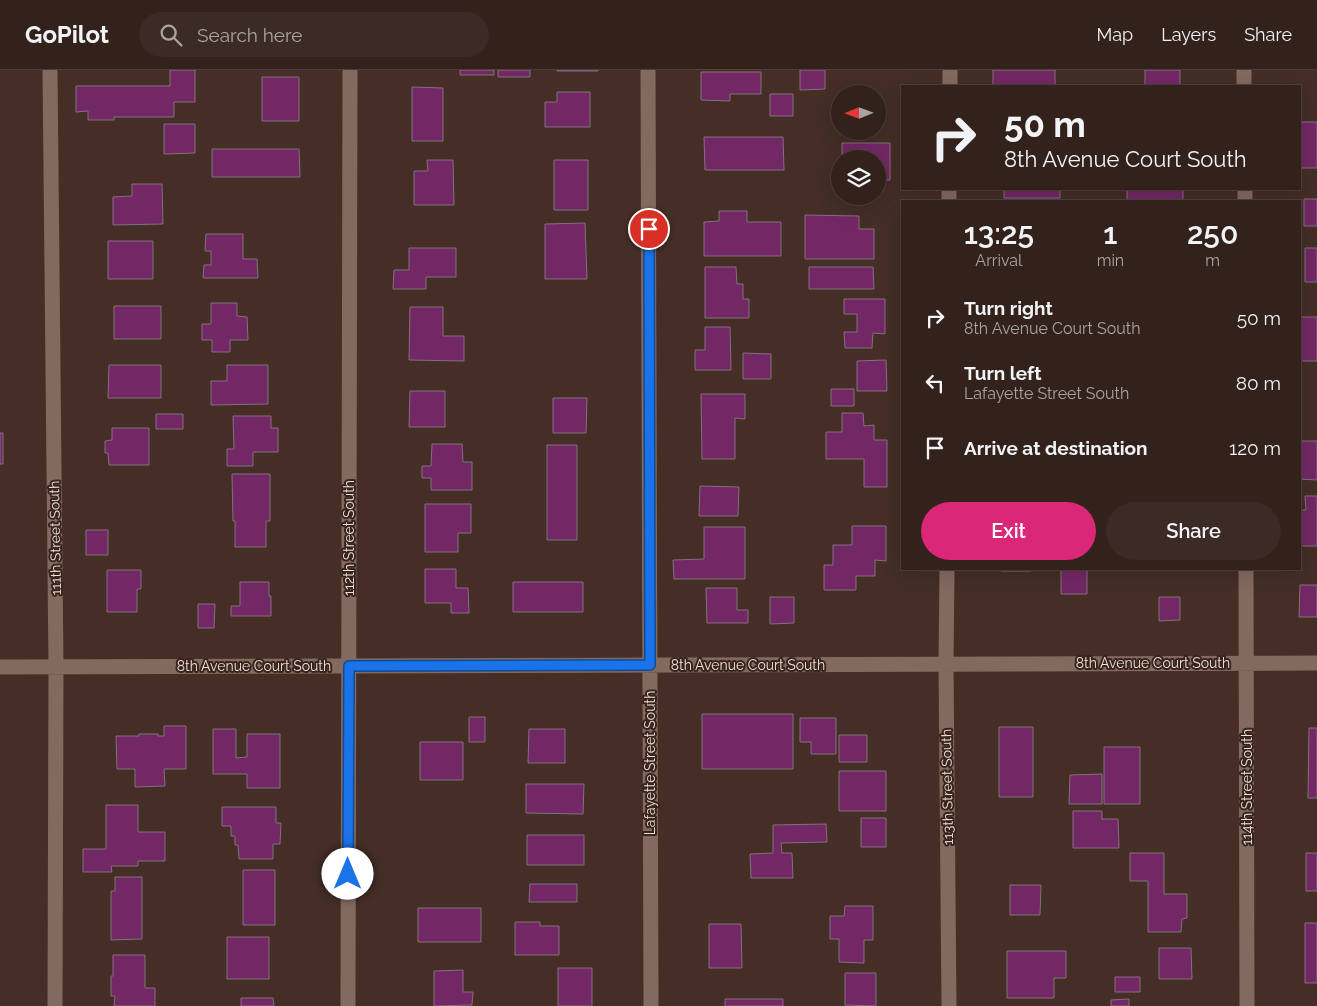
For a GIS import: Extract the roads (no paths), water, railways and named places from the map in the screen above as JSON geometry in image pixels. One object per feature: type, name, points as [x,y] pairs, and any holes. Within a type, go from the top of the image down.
[{"type":"street","name":"111th Street South","points":[[50,70],[56,667],[55,1006]]},
{"type":"street","name":"112th Street South","points":[[348,1006],[350,70]]},
{"type":"street","name":"Lafayette Street South","points":[[648,70],[651,1006]]},
{"type":"street","points":[[950,70],[950,85]]},
{"type":"street","points":[[1244,70],[1244,85]]},
{"type":"street","name":"113th Street South","points":[[947,570],[949,1006]]},
{"type":"street","name":"114th Street South","points":[[1246,570],[1247,1006]]},
{"type":"street","name":"8th Avenue Court South","points":[[0,667],[1317,663]]}]
